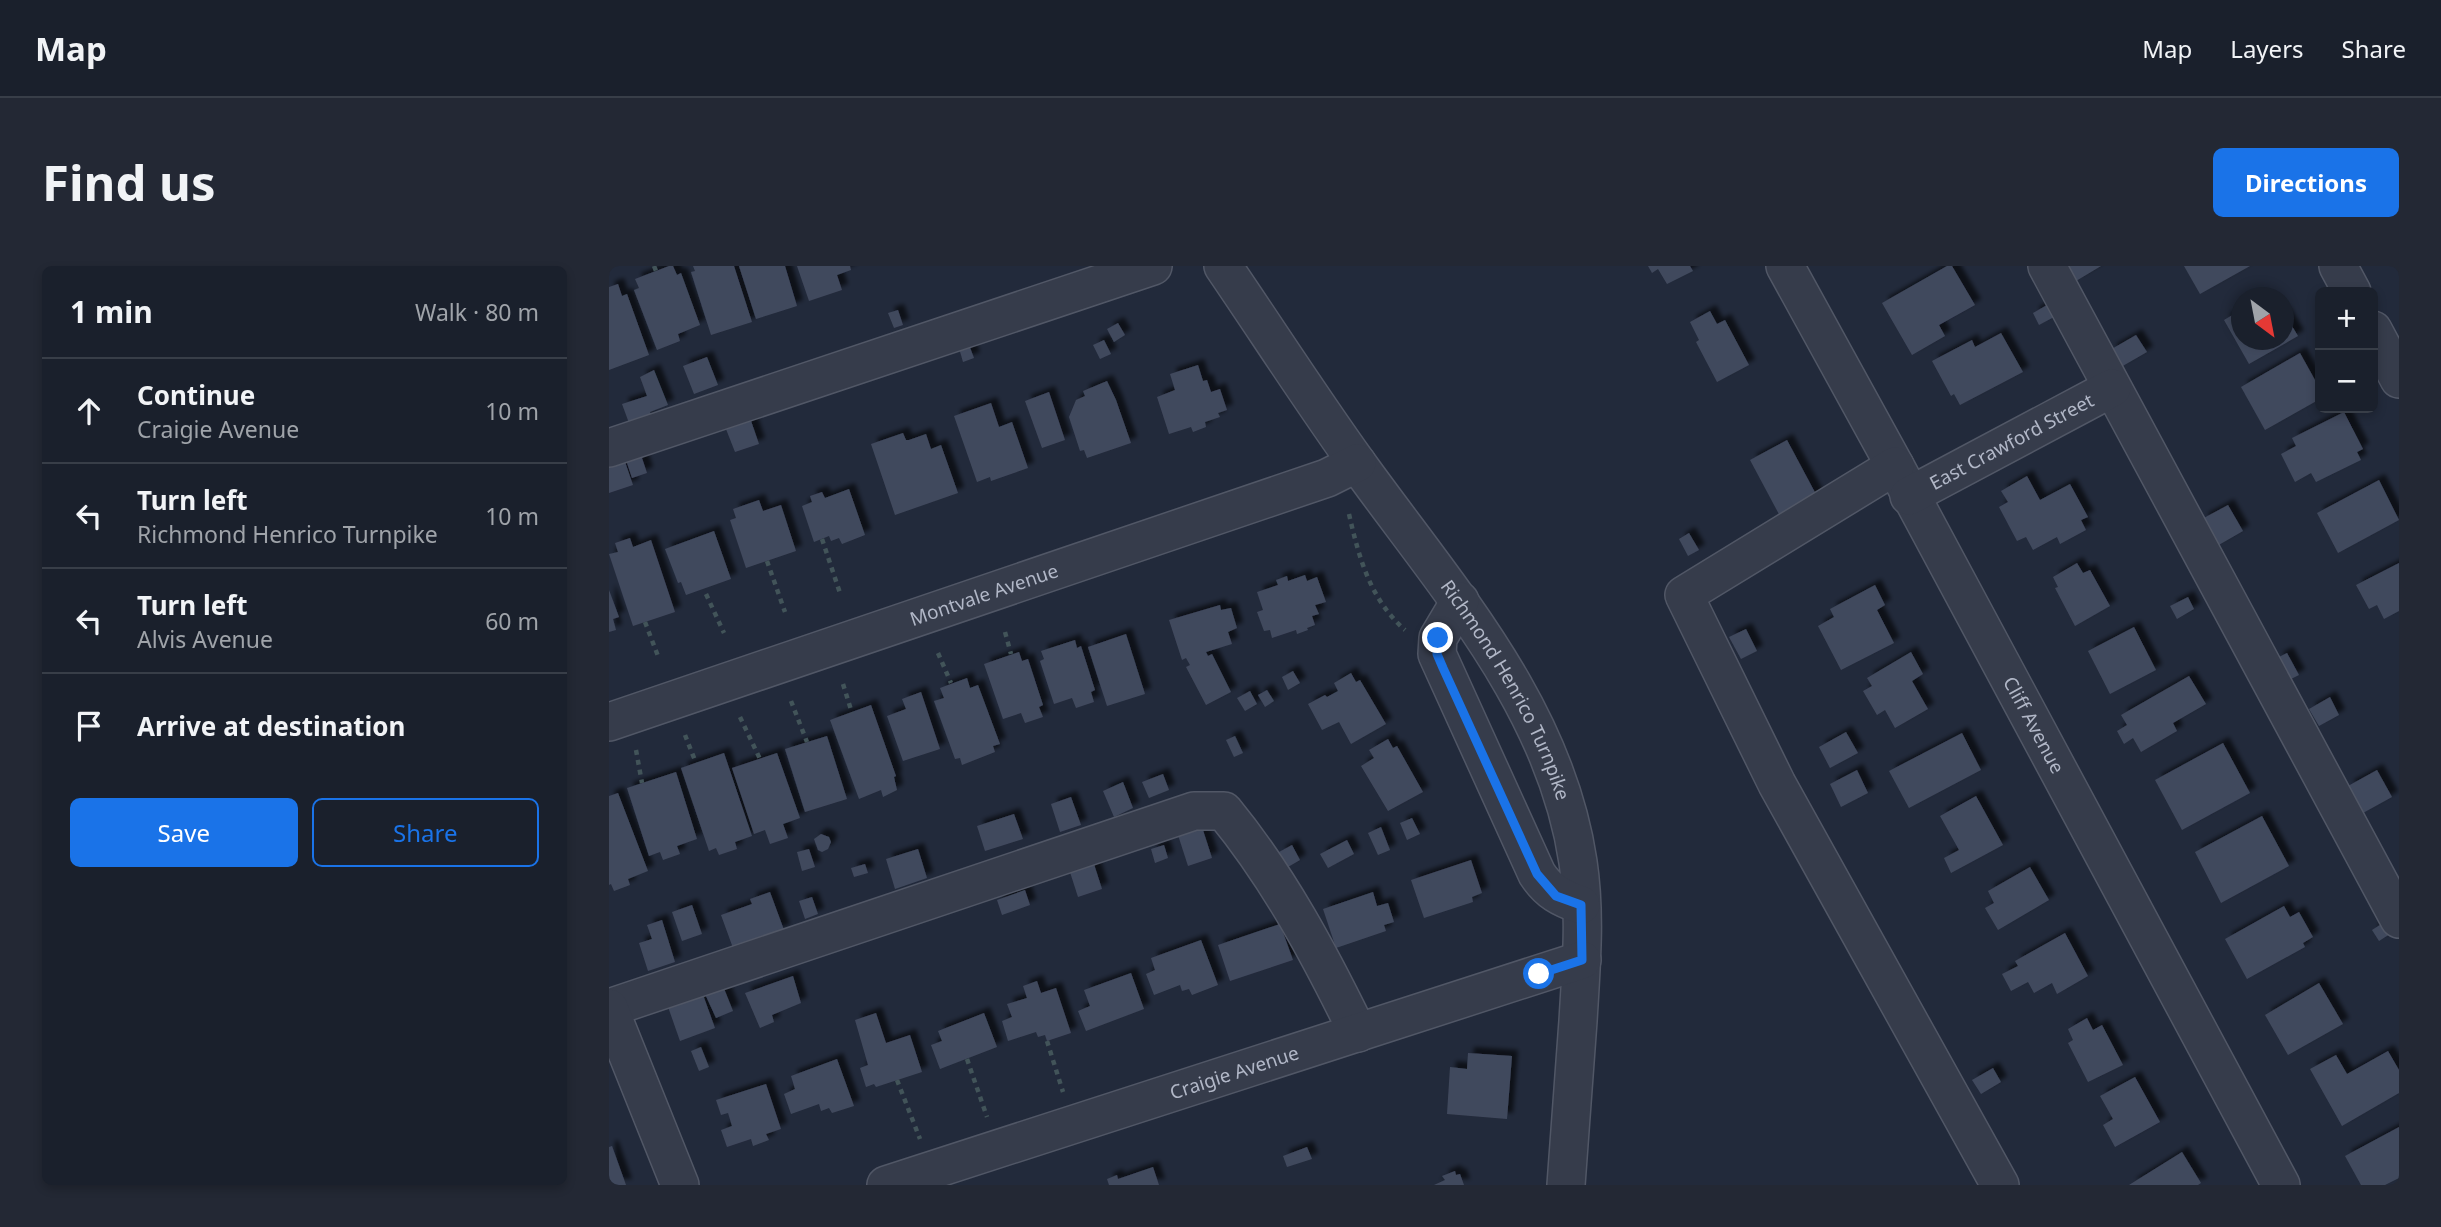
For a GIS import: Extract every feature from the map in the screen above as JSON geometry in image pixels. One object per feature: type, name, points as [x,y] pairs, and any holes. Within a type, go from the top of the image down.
[{"type":"street","points":[[609,448],[1153,266]]},
{"type":"street","name":"Richmond Henrico Turnpike","points":[[1223,266],[1357,463],[1460,601],[1516,689],[1543,742],[1571,824],[1581,905],[1582,960],[1566,1185]]},
{"type":"street","name":"Cliff Avenue","points":[[1785,266],[2281,1185]]},
{"type":"street","points":[[2047,266],[2399,919]]},
{"type":"street","points":[[2338,266],[2349,287]]},
{"type":"street","points":[[2378,339],[2399,379]]},
{"type":"street","name":"East Crawford Street","points":[[2000,1185],[1777,784],[1684,595],[1902,481],[2112,388]]},
{"type":"street","name":"Montvale Avenue","points":[[609,722],[1327,478],[1357,463]]},
{"type":"street","points":[[1460,601],[1438,638],[1437,654],[1537,874],[1556,896],[1581,905]]},
{"type":"street","points":[[680,1185],[609,1008],[1194,811],[1224,811],[1252,846],[1303,929],[1357,1033]]},
{"type":"street","name":"Craigie Avenue","points":[[885,1185],[1582,960]]},
{"type":"path","points":[[1349,514],[1359,557],[1377,597],[1399,625],[1437,654]]},
{"type":"path","points":[[822,539],[840,593]]},
{"type":"path","points":[[767,561],[786,612]]},
{"type":"path","points":[[706,594],[724,633]]},
{"type":"path","points":[[645,622],[658,656]]},
{"type":"path","points":[[1005,632],[1011,654]]},
{"type":"path","points":[[938,653],[951,683]]},
{"type":"path","points":[[843,684],[852,713]]},
{"type":"path","points":[[791,701],[807,742]]},
{"type":"path","points":[[740,717],[760,759]]},
{"type":"path","points":[[685,735],[696,763]]},
{"type":"path","points":[[636,750],[642,783]]},
{"type":"path","points":[[1047,1041],[1065,1096]]},
{"type":"path","points":[[967,1059],[989,1121]]},
{"type":"path","points":[[897,1080],[922,1143]]},
{"type":"building","points":[[673,266],[677,275],[681,273],[700,325],[678,334],[680,341],[657,350],[634,290],[639,288],[635,279]]},
{"type":"building","points":[[693,266],[734,266],[752,322],[711,335],[691,272],[695,271]]},
{"type":"building","points":[[739,266],[785,266],[797,306],[756,319]]},
{"type":"building","points":[[797,266],[850,266],[851,270],[837,275],[842,290],[809,301]]},
{"type":"building","points":[[1648,266],[1690,266],[1693,271],[1667,284],[1658,269],[1652,273]]},
{"type":"building","points":[[1947,266],[1952,266],[1975,305],[1939,325],[1945,336],[1912,355],[1882,303]]},
{"type":"building","points":[[2068,266],[2101,266],[2076,281]]},
{"type":"building","points":[[2184,266],[2250,266],[2200,294]]},
{"type":"building","points":[[618,284],[622,296],[627,294],[649,355],[609,370],[609,287]]},
{"type":"building","points":[[2047,305],[2054,317],[2039,325],[2033,313]]},
{"type":"building","points":[[898,310],[903,325],[894,328],[888,313]]},
{"type":"building","points":[[1710,311],[1717,324],[1725,320],[1749,365],[1717,382],[1696,342],[1699,340],[1690,322]]},
{"type":"building","points":[[2231,316],[2231,332],[2224,320]]},
{"type":"building","points":[[1118,323],[1125,335],[1114,342],[1107,329]]},
{"type":"building","points":[[2001,333],[2023,372],[1960,405],[1954,394],[1951,396],[1932,361],[1972,340],[1975,347]]},
{"type":"building","points":[[2136,335],[2147,352],[2121,367],[2110,350]]},
{"type":"building","points":[[1104,340],[1111,354],[1100,359],[1093,345]]},
{"type":"building","points":[[969,345],[974,358],[963,362],[959,348]]},
{"type":"building","points":[[2241,350],[2274,350],[2249,364]]},
{"type":"building","points":[[2300,353],[2315,380],[2315,402],[2265,430],[2241,387]]},
{"type":"building","points":[[707,357],[718,385],[694,394],[683,366]]},
{"type":"building","points":[[1198,365],[1203,381],[1207,380],[1211,392],[1220,389],[1227,410],[1218,413],[1220,417],[1205,422],[1206,427],[1193,432],[1191,427],[1169,434],[1157,397],[1175,390],[1170,374]]},
{"type":"building","points":[[654,370],[668,405],[629,423],[622,404],[647,396],[640,377]]},
{"type":"building","points":[[1107,381],[1131,443],[1087,458],[1084,450],[1080,451],[1069,417],[1076,400],[1085,396],[1083,391]]},
{"type":"building","points":[[1049,392],[1065,440],[1042,448],[1025,401]]},
{"type":"building","points":[[991,403],[999,427],[1012,422],[1028,468],[991,481],[990,477],[977,482],[954,416]]},
{"type":"building","points":[[2345,413],[2363,449],[2357,452],[2361,460],[2316,482],[2311,473],[2295,482],[2281,454],[2296,446],[2292,438]]},
{"type":"building","points":[[749,415],[759,444],[735,452],[724,424]]},
{"type":"building","points":[[903,433],[906,440],[926,434],[931,449],[941,445],[958,493],[895,515],[871,444]]},
{"type":"building","points":[[1787,440],[1818,498],[1781,518],[1750,460]]},
{"type":"building","points":[[640,452],[647,473],[632,478],[625,457]]},
{"type":"building","points":[[623,456],[633,485],[609,493],[609,461]]},
{"type":"building","points":[[2027,476],[2040,500],[2070,484],[2088,517],[2081,520],[2086,530],[2060,544],[2057,537],[2033,550],[2026,537],[2017,541],[1999,507],[2008,502],[2001,491]]},
{"type":"building","points":[[2379,480],[2399,520],[2338,553],[2317,513]]},
{"type":"building","points":[[849,489],[865,535],[842,544],[839,538],[831,541],[829,536],[814,542],[802,506],[812,502],[810,496],[822,492],[825,498]]},
{"type":"building","points":[[759,500],[763,511],[781,505],[796,551],[746,568],[730,520],[736,518],[733,509]]},
{"type":"building","points":[[2228,505],[2243,531],[2217,546],[2202,519]]},
{"type":"building","points":[[714,531],[731,579],[686,595],[681,582],[678,583],[665,549]]},
{"type":"building","points":[[1689,533],[1699,550],[1688,556],[1679,539]]},
{"type":"building","points":[[630,538],[633,547],[651,540],[675,612],[633,626],[609,554],[618,552],[615,543]]},
{"type":"building","points":[[2077,563],[2083,573],[2090,570],[2110,606],[2075,626],[2055,588],[2058,587],[2053,577]]},
{"type":"building","points":[[2399,563],[2399,611],[2384,619],[2377,605],[2369,609],[2356,585]]},
{"type":"building","points":[[1305,575],[1307,581],[1317,577],[1326,602],[1315,605],[1319,614],[1312,616],[1315,625],[1297,634],[1296,630],[1272,638],[1270,630],[1264,631],[1257,612],[1263,610],[1257,592],[1278,585],[1276,580],[1287,576],[1288,581]]},
{"type":"building","points":[[1875,585],[1885,605],[1877,610],[1894,643],[1841,670],[1818,626],[1834,617],[1830,609]]},
{"type":"building","points":[[609,590],[619,617],[613,619],[616,630],[609,632]]},
{"type":"building","points":[[2188,597],[2194,609],[2177,619],[2170,606]]},
{"type":"building","points":[[1220,605],[1221,610],[1231,608],[1237,628],[1228,632],[1232,644],[1206,652],[1208,656],[1212,654],[1231,692],[1206,705],[1186,667],[1190,665],[1186,658],[1182,660],[1169,620]]},
{"type":"building","points":[[2134,627],[2156,670],[2110,694],[2088,651]]},
{"type":"building","points":[[1746,629],[1757,651],[1741,659],[1729,637]]},
{"type":"building","points":[[1126,634],[1145,694],[1107,706],[1088,647]]},
{"type":"building","points":[[1075,640],[1077,648],[1081,646],[1095,690],[1091,692],[1094,702],[1076,708],[1072,698],[1054,704],[1040,661],[1044,659],[1041,651]]},
{"type":"building","points":[[1019,652],[1022,661],[1028,659],[1043,705],[1039,707],[1043,717],[1025,723],[1021,713],[1003,719],[984,664]]},
{"type":"building","points":[[1911,652],[1923,674],[1912,681],[1928,709],[1895,728],[1885,710],[1877,715],[1863,691],[1872,686],[1867,678]]},
{"type":"building","points":[[2287,653],[2299,675],[2289,680],[2277,658]]},
{"type":"building","points":[[1293,671],[1300,683],[1288,690],[1282,677]]},
{"type":"building","points":[[1351,673],[1356,682],[1360,680],[1386,724],[1351,744],[1339,722],[1322,730],[1308,704],[1338,691],[1334,683]]},
{"type":"building","points":[[2189,676],[2206,704],[2173,723],[2177,731],[2141,752],[2133,738],[2124,744],[2117,731],[2127,725],[2121,715]]},
{"type":"building","points":[[967,678],[970,688],[978,685],[1000,744],[993,746],[995,752],[962,765],[960,758],[955,759],[934,701],[944,698],[940,688]]},
{"type":"building","points":[[1267,690],[1274,701],[1265,707],[1258,695]]},
{"type":"building","points":[[1250,691],[1257,704],[1245,711],[1237,698]]},
{"type":"building","points":[[921,692],[940,749],[903,761],[887,716],[906,709],[902,699]]},
{"type":"building","points":[[2330,697],[2339,715],[2319,726],[2309,709]]},
{"type":"building","points":[[871,705],[896,776],[897,790],[883,797],[881,790],[859,799],[830,720]]},
{"type":"building","points":[[1846,732],[1858,753],[1830,768],[1819,747]]},
{"type":"building","points":[[1962,733],[1981,770],[1909,808],[1889,771]]},
{"type":"building","points":[[827,736],[847,799],[805,812],[785,749]]},
{"type":"building","points":[[1235,736],[1243,753],[1234,757],[1226,740]]},
{"type":"building","points":[[1388,739],[1393,748],[1397,746],[1423,792],[1388,811],[1361,766],[1374,758],[1369,750]]},
{"type":"building","points":[[2223,743],[2250,793],[2182,830],[2155,780]]},
{"type":"building","points":[[724,753],[752,836],[735,842],[737,849],[719,855],[716,848],[709,851],[681,768]]},
{"type":"building","points":[[777,753],[800,818],[783,824],[788,838],[770,844],[765,830],[754,834],[732,768]]},
{"type":"building","points":[[1857,770],[1868,793],[1841,807],[1830,784]]},
{"type":"building","points":[[2377,770],[2392,797],[2363,813],[2348,786]]},
{"type":"building","points":[[676,772],[697,839],[677,846],[680,854],[663,860],[660,852],[649,856],[627,788]]},
{"type":"building","points":[[1163,774],[1169,790],[1149,798],[1142,782]]},
{"type":"building","points":[[1123,782],[1133,808],[1114,817],[1103,791]]},
{"type":"building","points":[[618,793],[648,871],[628,879],[630,885],[614,891],[611,884],[609,885],[609,796]]},
{"type":"building","points":[[1976,796],[2003,845],[1951,873],[1944,858],[1959,850],[1940,816]]},
{"type":"building","points":[[1071,797],[1081,825],[1060,832],[1051,804]]},
{"type":"building","points":[[1014,814],[1023,839],[985,851],[977,826]]},
{"type":"building","points":[[2262,816],[2289,866],[2221,903],[2195,852]]},
{"type":"building","points":[[1412,818],[1420,834],[1407,840],[1400,823]]},
{"type":"building","points":[[1202,827],[1212,858],[1188,866],[1178,835]]},
{"type":"building","points":[[1381,827],[1390,850],[1378,855],[1368,833]]},
{"type":"building","points":[[821,834],[829,837],[831,842],[828,849],[822,852],[818,850],[814,839]]},
{"type":"building","points":[[1347,840],[1354,854],[1328,868],[1320,854]]},
{"type":"building","points":[[1164,845],[1168,858],[1155,863],[1151,849]]},
{"type":"building","points":[[1292,845],[1300,860],[1288,867],[1279,852]]},
{"type":"building","points":[[809,849],[815,867],[802,871],[797,852]]},
{"type":"building","points":[[918,849],[927,878],[895,889],[886,859]]},
{"type":"building","points":[[1471,860],[1482,893],[1472,897],[1473,902],[1424,918],[1411,880]]},
{"type":"building","points":[[1093,861],[1102,889],[1078,897],[1069,869]]},
{"type":"building","points":[[865,864],[868,873],[854,877],[851,868]]},
{"type":"building","points":[[2030,867],[2049,900],[1998,930],[1985,908],[1994,903],[1988,891]]},
{"type":"building","points":[[1025,890],[1030,905],[1002,915],[997,900]]},
{"type":"building","points":[[770,892],[784,930],[733,948],[721,915],[752,904],[750,899]]},
{"type":"building","points":[[1373,892],[1377,906],[1388,903],[1394,922],[1384,925],[1386,931],[1336,948],[1323,909]]},
{"type":"building","points":[[812,897],[818,914],[805,919],[799,901]]},
{"type":"building","points":[[692,905],[702,934],[682,941],[672,912]]},
{"type":"building","points":[[2284,906],[2290,917],[2299,912],[2313,937],[2303,943],[2305,947],[2247,979],[2225,939]]},
{"type":"building","points":[[662,920],[675,962],[648,971],[639,943],[652,939],[647,925]]},
{"type":"building","points":[[2383,923],[2390,934],[2379,941],[2372,930]]},
{"type":"building","points":[[1280,924],[1293,960],[1230,981],[1218,945]]},
{"type":"building","points":[[2065,933],[2088,976],[2057,994],[2052,983],[2034,993],[2028,982],[2011,991],[2002,974],[2018,966],[2015,961]]},
{"type":"building","points":[[1201,940],[1218,985],[1192,995],[1189,989],[1182,991],[1180,985],[1154,995],[1146,974],[1155,970],[1151,958]]},
{"type":"building","points":[[1131,973],[1144,1009],[1086,1031],[1078,1011],[1090,1006],[1084,990]]},
{"type":"building","points":[[793,976],[801,1003],[772,1015],[774,1022],[760,1028],[745,993]]},
{"type":"building","points":[[1037,981],[1041,993],[1056,988],[1071,1033],[1047,1041],[1045,1035],[1038,1037],[1036,1032],[1008,1041],[1002,1021],[1012,1017],[1007,1004],[1027,998],[1023,986]]},
{"type":"building","points":[[2319,983],[2343,1024],[2288,1055],[2265,1015]]},
{"type":"building","points":[[723,986],[733,1011],[716,1018],[705,994]]},
{"type":"building","points":[[702,992],[715,1028],[680,1041],[667,1004]]},
{"type":"building","points":[[876,1013],[886,1043],[910,1035],[922,1072],[876,1087],[874,1084],[866,1087],[860,1068],[868,1065],[855,1020]]},
{"type":"building","points":[[984,1013],[997,1047],[940,1069],[931,1045],[942,1041],[938,1031]]},
{"type":"building","points":[[2087,1018],[2093,1030],[2102,1025],[2123,1065],[2088,1082],[2068,1043],[2073,1040],[2068,1029]]},
{"type":"building","points":[[701,1047],[709,1067],[699,1071],[691,1051]]},
{"type":"building","points":[[2388,1051],[2399,1070],[2399,1093],[2342,1126],[2310,1069],[2336,1055],[2347,1074]]},
{"type":"building","points":[[1468,1053],[1512,1056],[1507,1119],[1447,1114],[1450,1067],[1467,1069]]},
{"type":"building","points":[[837,1059],[854,1106],[832,1113],[829,1108],[821,1111],[819,1104],[791,1114],[784,1094],[795,1089],[791,1076]]},
{"type":"building","points":[[1993,1068],[2001,1082],[1981,1094],[1972,1080]]},
{"type":"building","points":[[2135,1077],[2160,1122],[2115,1147],[2103,1125],[2113,1119],[2100,1096]]},
{"type":"building","points":[[766,1084],[781,1129],[766,1134],[769,1140],[753,1146],[751,1139],[727,1147],[721,1130],[732,1126],[728,1113],[721,1115],[716,1100]]},
{"type":"building","points":[[2399,1127],[2399,1178],[2385,1185],[2361,1185],[2345,1156]]},
{"type":"building","points":[[612,1146],[626,1185],[609,1185],[609,1147]]},
{"type":"building","points":[[1307,1147],[1312,1159],[1287,1167],[1283,1156]]},
{"type":"building","points":[[2182,1152],[2201,1183],[2198,1185],[2129,1185]]},
{"type":"building","points":[[1153,1167],[1159,1185],[1109,1185],[1107,1179],[1117,1175],[1118,1179]]},
{"type":"building","points":[[1455,1171],[1456,1175],[1460,1174],[1464,1185],[1434,1185],[1445,1180],[1442,1176]]},
{"type":"route","points":[[1438,638],[1437,654],[1537,874],[1556,896],[1581,905],[1582,960],[1539,974]]}]
